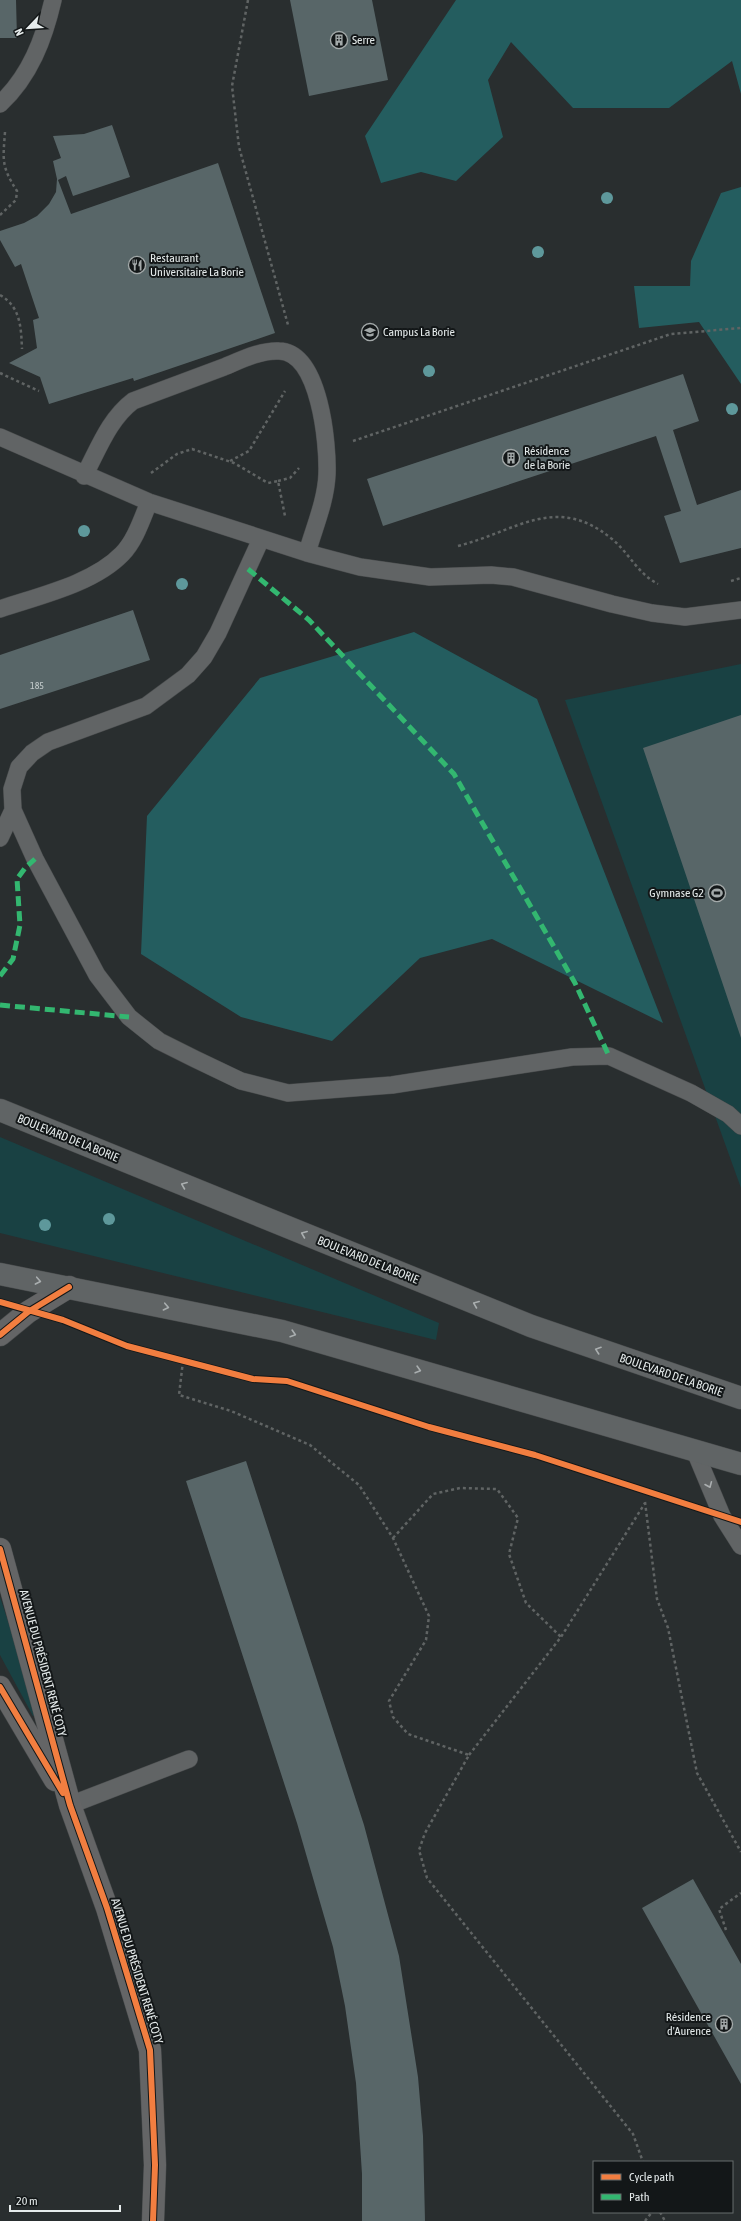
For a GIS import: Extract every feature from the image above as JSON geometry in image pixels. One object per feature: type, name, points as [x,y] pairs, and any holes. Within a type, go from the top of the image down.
[{"type":"main road","name":"BOULEVARD DE LA BORIE","points":[[0,1110],[531,1326],[741,1398]]},
{"type":"main road","points":[[0,1274],[282,1331],[694,1449],[741,1464]]},
{"type":"street","points":[[0,1335],[28,1312],[69,1287]]},
{"type":"street","name":"AVENUE DU PRÉSIDENT RENÉ COTY","points":[[0,1549],[70,1805],[107,1908],[150,2050],[156,2165],[153,2221]]},
{"type":"street","name":"AVENUE DU PRÉSIDENT RENÉ COTY","points":[[0,1687],[70,1805]]},
{"type":"lane","points":[[4,100],[26,74],[46,29],[53,0]]},
{"type":"lane","points":[[84,476],[106,432],[122,409],[133,401],[257,354],[280,350],[299,360],[309,373],[320,403],[327,474],[324,494],[307,553]]},
{"type":"lane","points":[[0,437],[84,476],[148,502],[261,539],[360,567],[430,577],[491,575],[514,577],[618,605],[685,617],[741,610]]},
{"type":"lane","points":[[0,610],[71,584],[102,570],[123,554],[138,529],[148,502]]},
{"type":"lane","points":[[261,539],[218,633],[204,657],[188,675],[146,706],[48,742],[32,753],[19,767],[12,789],[13,810],[35,859],[71,929],[97,975],[129,1017],[159,1041],[241,1081],[288,1093],[392,1085],[572,1057],[610,1056],[690,1093],[728,1114],[741,1126]]},
{"type":"lane","points":[[0,838],[13,810]]},
{"type":"lane","points":[[694,1449],[722,1516],[741,1546]]},
{"type":"lane","points":[[70,1805],[189,1759]]},
{"type":"path","points":[[229,461],[249,451],[299,360],[239,147],[232,86],[248,0]]},
{"type":"path","points":[[0,215],[16,200],[17,191],[5,172],[3,162],[4,100]]},
{"type":"path","points":[[0,295],[14,306],[19,319],[22,349]]},
{"type":"path","points":[[325,451],[671,334],[741,328]]},
{"type":"path","points":[[0,373],[38,391]]},
{"type":"path","points":[[151,473],[177,454],[192,449],[229,461],[268,483],[278,481],[286,520],[278,518]]},
{"type":"path","points":[[144,471],[158,476]]},
{"type":"path","points":[[455,547],[536,520],[554,516],[574,518],[599,528],[618,544],[648,579],[662,586]]},
{"type":"path","points":[[727,582],[741,578]]},
{"type":"path","points":[[183,1361],[179,1395],[231,1411],[310,1445],[359,1485],[393,1538],[429,1616],[426,1640],[389,1701],[393,1717],[408,1734],[469,1755]]},
{"type":"path","points":[[393,1538],[433,1494],[460,1488],[498,1489],[518,1518],[509,1554],[526,1602],[561,1636]]},
{"type":"path","points":[[642,2161],[634,2134],[427,1878],[419,1850],[425,1833],[469,1755],[561,1636],[645,1502],[657,1599],[668,1628],[697,1773],[741,1852]]},
{"type":"path","points":[[726,1930],[719,1909],[741,1893]]},
{"type":"path","points":[[645,2221],[651,2213]]},
{"type":"shaded area","points":[[456,0],[741,0],[741,94],[732,61],[669,108],[573,108],[511,42],[488,80],[503,137],[456,181],[421,172],[381,183],[365,136]]},
{"type":"shaded area","points":[[741,187],[741,384],[699,322],[639,328],[634,286],[690,286],[691,261],[721,193]]},
{"type":"shaded area","points":[[414,632],[537,699],[663,1023],[492,939],[420,958],[332,1041],[241,1017],[141,954],[147,816],[260,678]]},
{"type":"shaded area","points":[[741,664],[741,1188],[565,700]]},
{"type":"shaded area","points":[[0,1137],[439,1323],[436,1340],[0,1233]]},
{"type":"shaded area","points":[[0,1597],[39,1715],[33,1716],[0,1655]]},
{"type":"building","points":[[0,0],[16,0],[17,38],[0,38]]},
{"type":"building","name":"Serre","points":[[290,0],[372,0],[388,80],[309,96]]},
{"type":"building","name":"Restaurant Universitaire La Borie","points":[[112,125],[130,177],[73,196],[66,176],[58,180],[71,214],[218,163],[275,333],[134,381],[133,378],[49,404],[40,377],[9,363],[37,348],[33,320],[39,318],[21,264],[15,267],[0,240],[0,231],[24,223],[37,216],[49,204],[56,192],[57,179],[53,161],[61,158],[53,136],[84,134]]},
{"type":"building","name":"Résidence de la Borie","points":[[683,374],[699,421],[673,430],[697,505],[741,490],[741,548],[680,563],[664,516],[681,511],[656,436],[383,526],[367,479]]},
{"type":"building","points":[[133,610],[150,660],[0,709],[0,655]]},
{"type":"building","name":"Gymnase G2","points":[[741,715],[741,1038],[643,748]]},
{"type":"building","points":[[246,1461],[364,1825],[399,1956],[418,2077],[423,2136],[425,2221],[362,2221],[362,2174],[356,2083],[345,2006],[333,1947],[297,1823],[186,1481]]},
{"type":"building","name":"Résidence d'Aurence","points":[[693,1879],[741,1964],[741,2084],[642,1908]]},
{"type":"marked path","points":[[248,569],[309,620],[454,774],[575,983],[609,1056]]},
{"type":"marked path","points":[[0,976],[13,959],[20,925],[17,879],[25,868],[35,859]]},
{"type":"marked path","points":[[0,1005],[129,1017]]},
{"type":"cycle path","points":[[0,1335],[28,1312],[69,1287]]},
{"type":"cycle path","points":[[0,1302],[63,1320],[127,1346],[253,1379],[287,1381],[429,1427],[535,1455],[741,1522]]},
{"type":"cycle path","points":[[0,1549],[70,1805],[107,1908],[150,2050],[155,2165],[153,2221]]},
{"type":"cycle path","points":[[0,1687],[63,1793]]},
{"type":"place","name":"Serre","points":[[339,40]]},
{"type":"place","name":"Restaurant Universitaire La Borie","points":[[137,265]]},
{"type":"place","name":"Campus La Borie","points":[[370,332]]},
{"type":"place","name":"Résidence de la Borie","points":[[511,458]]},
{"type":"place","name":"Gymnase G2","points":[[717,893]]},
{"type":"place","name":"Résidence d'Aurence","points":[[724,2024]]}]
